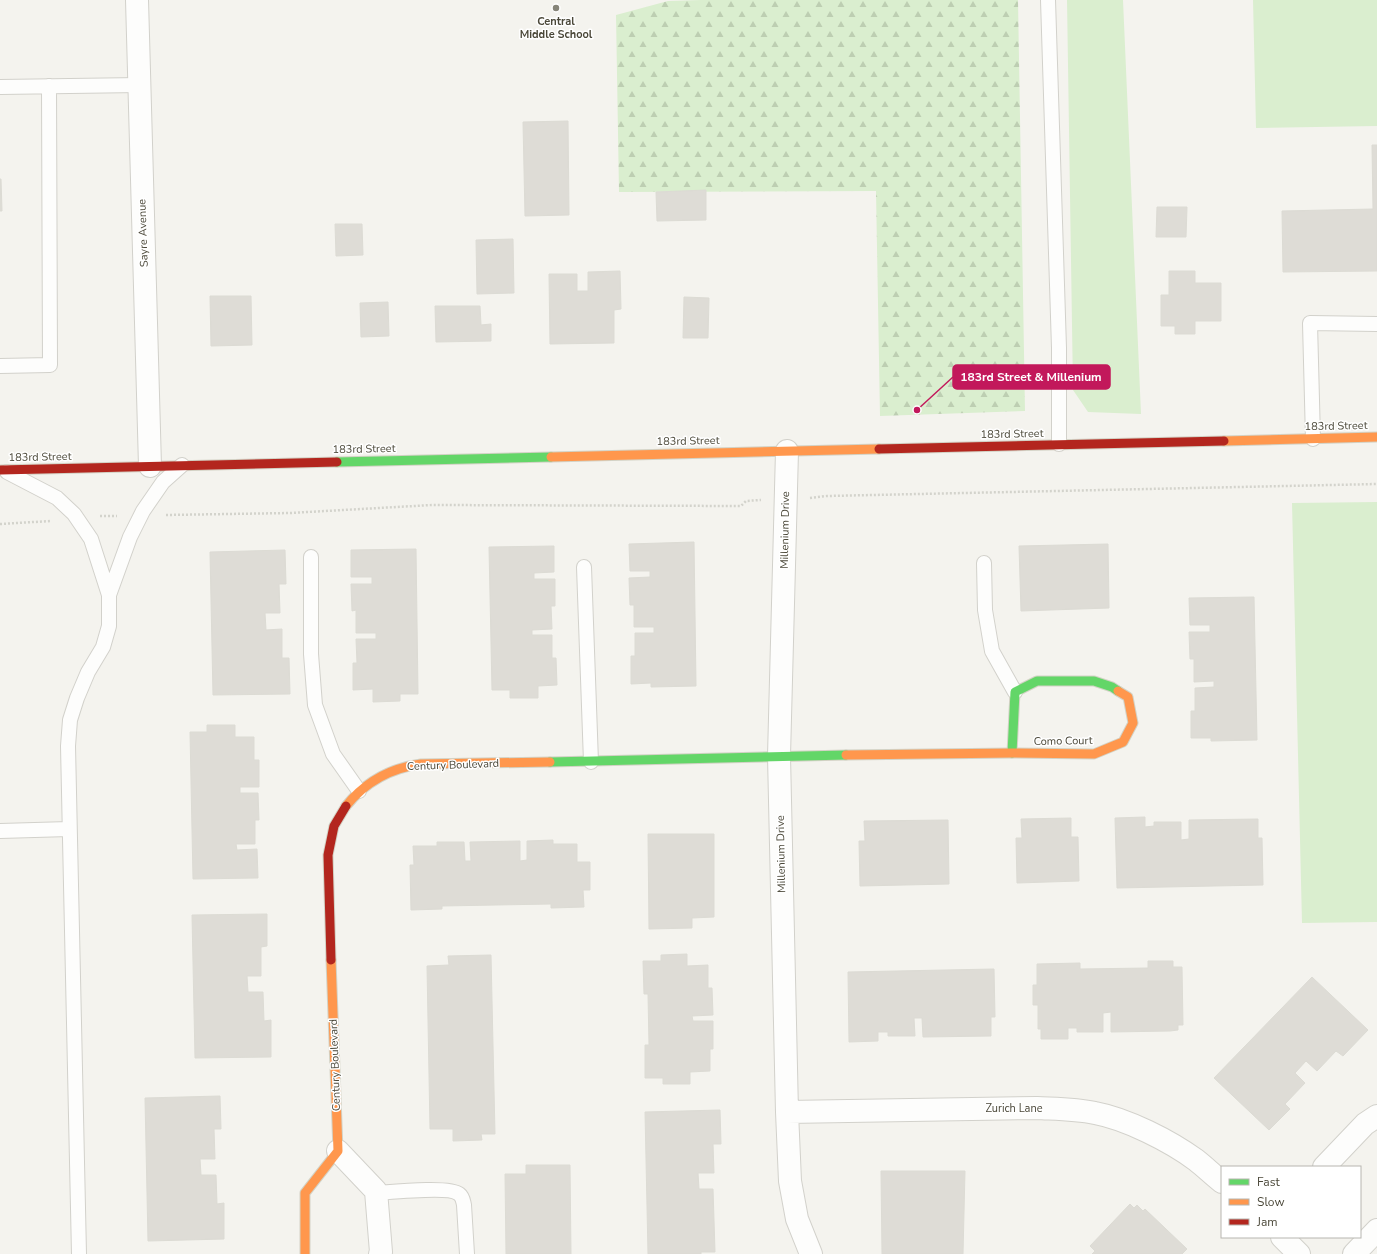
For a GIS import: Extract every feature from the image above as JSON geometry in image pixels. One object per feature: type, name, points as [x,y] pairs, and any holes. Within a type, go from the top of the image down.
[{"type":"street","name":"Sayre Avenue","points":[[137,0],[150,466]]},
{"type":"street","name":"183rd Street","points":[[1,470],[1059,444],[1377,438]]},
{"type":"street","name":"Millenium Drive","points":[[787,451],[779,756],[787,1112],[790,1181],[797,1219],[811,1254]]},
{"type":"street","name":"Como Court","points":[[779,756],[1012,753],[1094,754],[1122,742],[1133,723],[1128,697],[1112,687],[1094,680],[1037,680],[1015,692]]},
{"type":"street","points":[[1012,753],[1015,692]]},
{"type":"street","name":"Century Boulevard","points":[[338,1151],[328,859],[330,842],[335,825],[343,811],[359,791],[376,778],[393,770],[421,764],[591,762],[779,756]]},
{"type":"street","name":"Zurich Lane","points":[[787,1112],[1037,1108],[1071,1109],[1095,1113],[1122,1121],[1163,1140],[1196,1160],[1221,1181]]},
{"type":"street","points":[[1325,1166],[1365,1124],[1377,1116]]},
{"type":"street","points":[[305,1254],[305,1193],[338,1151],[376,1191],[380,1254]]},
{"type":"street","points":[[1354,1254],[1377,1230]]},
{"type":"street","points":[[1283,1238],[1300,1254]]},
{"type":"lane","points":[[1048,0],[1059,348],[1059,444]]},
{"type":"lane","points":[[0,87],[140,85]]},
{"type":"lane","points":[[0,366],[50,365],[49,86]]},
{"type":"lane","points":[[1313,439],[1310,323],[1377,324]]},
{"type":"lane","points":[[109,595],[130,537],[141,516],[163,482],[182,466]]},
{"type":"lane","points":[[1,470],[57,498],[77,518],[91,539],[109,595],[109,626],[103,647],[88,672],[77,698],[70,720],[68,746],[79,1254]]},
{"type":"lane","points":[[311,557],[311,654],[315,705],[333,754],[359,791]]},
{"type":"lane","points":[[984,562],[984,610],[992,652],[1015,692]]},
{"type":"lane","points":[[584,566],[591,762]]},
{"type":"lane","points":[[0,831],[69,829]]},
{"type":"lane","points":[[376,1193],[438,1190],[459,1193],[463,1199],[464,1205],[467,1254]]},
{"type":"path","points":[[817,497],[851,495],[1377,484]]},
{"type":"path","points":[[0,524],[77,518],[290,513],[432,505],[741,506],[746,501]]},
{"type":"green space","points":[[1018,0],[1025,411],[880,416],[876,191],[619,192],[616,15],[668,1]]},
{"type":"green space","points":[[1067,0],[1123,0],[1141,414],[1088,412],[1073,390]]},
{"type":"green space","points":[[1253,0],[1377,0],[1377,126],[1256,128]]},
{"type":"green space","points":[[1377,502],[1377,922],[1302,923],[1292,503]]},
{"type":"building","points":[[568,121],[569,215],[525,216],[523,122]]},
{"type":"building","points":[[1372,145],[1377,145],[1377,271],[1283,272],[1282,211],[1373,209]]},
{"type":"building","points":[[1,179],[2,211],[0,211]]},
{"type":"building","points":[[706,190],[706,220],[657,221],[656,192]]},
{"type":"building","points":[[1157,207],[1187,207],[1186,237],[1156,237]]},
{"type":"building","points":[[335,224],[362,224],[363,255],[336,256]]},
{"type":"building","points":[[513,239],[514,293],[477,294],[476,240]]},
{"type":"building","points":[[620,271],[621,309],[614,310],[614,343],[550,344],[549,274],[577,274],[577,291],[588,291],[588,272]]},
{"type":"building","points":[[1169,271],[1195,271],[1195,283],[1221,283],[1221,321],[1195,321],[1195,334],[1175,334],[1175,326],[1161,326],[1161,295],[1169,295]]},
{"type":"building","points":[[210,296],[251,296],[252,345],[211,346]]},
{"type":"building","points":[[684,297],[709,298],[708,338],[683,338]]},
{"type":"building","points":[[388,302],[389,336],[361,337],[360,303]]},
{"type":"building","points":[[435,306],[480,306],[481,325],[491,324],[491,341],[436,342]]},
{"type":"building","points":[[694,542],[696,686],[651,687],[651,683],[631,684],[631,656],[635,656],[635,633],[654,633],[654,627],[634,627],[634,605],[630,605],[629,578],[650,577],[650,571],[630,571],[629,544]]},
{"type":"building","points":[[1108,544],[1109,608],[1021,611],[1019,546]]},
{"type":"building","points":[[554,546],[554,572],[534,573],[534,579],[555,579],[555,606],[551,606],[552,629],[532,630],[532,635],[552,635],[552,658],[556,658],[557,685],[538,686],[538,698],[510,698],[510,690],[492,690],[489,547]]},
{"type":"building","points":[[416,549],[418,694],[400,694],[400,701],[373,702],[373,689],[353,690],[353,663],[357,663],[356,639],[376,639],[376,633],[356,633],[356,610],[352,611],[351,584],[372,584],[372,577],[351,577],[351,550]]},
{"type":"building","points":[[285,550],[286,584],[279,584],[280,613],[265,613],[266,630],[282,629],[282,658],[289,658],[290,694],[213,695],[210,552]]},
{"type":"building","points":[[1254,597],[1257,740],[1211,741],[1211,738],[1191,738],[1191,711],[1195,711],[1195,688],[1214,687],[1214,681],[1194,682],[1194,659],[1190,659],[1189,632],[1210,632],[1210,625],[1190,625],[1189,598]]},
{"type":"building","points":[[207,725],[235,725],[235,737],[254,737],[254,760],[259,760],[259,787],[240,787],[240,793],[258,793],[259,820],[255,820],[255,844],[236,844],[237,850],[257,849],[258,878],[193,879],[190,732],[207,732]]},
{"type":"building","points":[[1145,817],[1145,827],[1154,826],[1154,822],[1181,822],[1181,840],[1189,839],[1189,820],[1258,819],[1258,838],[1262,838],[1263,885],[1117,888],[1115,818]]},
{"type":"building","points":[[1071,818],[1071,837],[1078,837],[1079,881],[1017,883],[1016,838],[1022,838],[1021,819]]},
{"type":"building","points":[[948,820],[949,884],[860,886],[859,841],[865,841],[864,821]]},
{"type":"building","points":[[648,834],[714,834],[714,917],[692,918],[692,928],[649,929]]},
{"type":"building","points":[[553,840],[553,844],[577,844],[577,862],[590,862],[590,890],[583,890],[584,907],[551,908],[551,904],[442,906],[442,909],[411,910],[410,865],[414,865],[413,846],[437,846],[437,842],[464,842],[465,861],[471,861],[470,842],[520,841],[520,861],[527,860],[527,841]]},
{"type":"building","points":[[267,914],[267,946],[261,947],[261,976],[247,976],[248,992],[263,992],[264,1021],[271,1020],[271,1057],[195,1058],[192,915]]},
{"type":"building","points":[[687,954],[687,966],[708,965],[708,988],[712,988],[713,1015],[692,1016],[693,1021],[713,1021],[713,1049],[710,1049],[710,1071],[690,1072],[690,1084],[663,1084],[663,1078],[645,1078],[645,1045],[649,1045],[648,994],[644,994],[643,961],[661,961],[661,955]]},
{"type":"building","points":[[491,955],[495,1134],[481,1134],[482,1140],[453,1141],[453,1129],[430,1129],[427,966],[449,965],[448,956]]},
{"type":"building","points":[[1148,961],[1173,961],[1173,967],[1182,967],[1183,1025],[1178,1025],[1178,1030],[1111,1032],[1111,1012],[1103,1013],[1103,1032],[1077,1032],[1077,1028],[1068,1028],[1068,1039],[1041,1039],[1041,1029],[1038,1029],[1038,1005],[1033,1005],[1033,985],[1037,985],[1037,964],[1080,963],[1080,969],[1148,968]]},
{"type":"building","points":[[994,969],[995,1017],[991,1017],[991,1036],[923,1037],[922,1018],[914,1018],[915,1036],[888,1036],[888,1032],[878,1032],[878,1041],[849,1042],[848,972]]},
{"type":"building","points":[[1312,977],[1368,1030],[1343,1056],[1336,1051],[1317,1071],[1306,1061],[1295,1073],[1305,1083],[1285,1104],[1290,1109],[1269,1130],[1214,1078]]},
{"type":"building","points":[[220,1096],[221,1129],[214,1129],[215,1159],[200,1159],[201,1175],[216,1175],[217,1204],[224,1203],[224,1239],[148,1241],[145,1098]]},
{"type":"building","points":[[720,1110],[721,1144],[713,1144],[714,1173],[698,1173],[699,1189],[713,1189],[715,1252],[701,1252],[701,1254],[648,1254],[645,1112]]},
{"type":"building","points":[[526,1165],[570,1165],[571,1254],[506,1254],[505,1174],[526,1174]]},
{"type":"building","points":[[881,1171],[965,1171],[963,1254],[882,1254]]},
{"type":"building","points":[[1130,1204],[1134,1208],[1137,1205],[1143,1211],[1145,1209],[1187,1249],[1182,1254],[1092,1254],[1095,1251],[1090,1246]]},
{"type":"traffic: fast","points":[[337,462],[551,457]]},
{"type":"traffic: fast","points":[[1012,753],[1015,692],[1037,681],[1094,681],[1112,687],[1118,691]]},
{"type":"traffic: fast","points":[[550,762],[846,755]]},
{"type":"traffic: slow","points":[[1224,441],[1377,437]]},
{"type":"traffic: slow","points":[[551,457],[879,449]]},
{"type":"traffic: slow","points":[[846,755],[1012,753],[1094,754],[1123,742],[1133,723],[1128,697],[1118,691]]},
{"type":"traffic: slow","points":[[346,806],[362,789],[379,777],[389,772],[410,766],[421,764],[550,762]]},
{"type":"traffic: slow","points":[[305,1254],[305,1193],[338,1151],[331,960]]},
{"type":"traffic: jam","points":[[879,449],[1224,441]]},
{"type":"traffic: jam","points":[[0,470],[337,462]]},
{"type":"traffic: jam","points":[[331,960],[328,855],[334,826],[346,806]]},
{"type":"place","name":"Central Middle School","points":[[556,8]]},
{"type":"place","name":"183rd Street & Millenium","points":[[917,410]]}]
